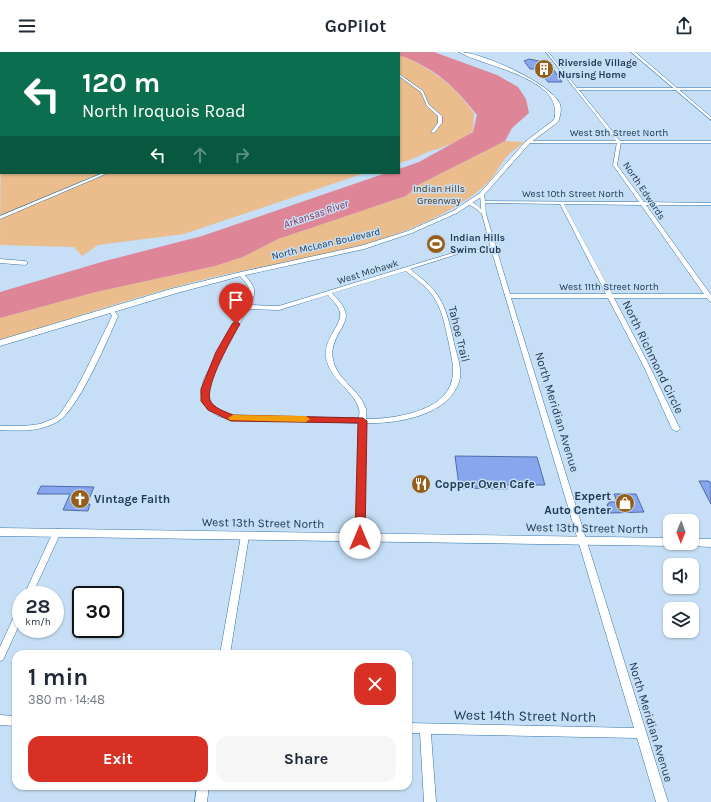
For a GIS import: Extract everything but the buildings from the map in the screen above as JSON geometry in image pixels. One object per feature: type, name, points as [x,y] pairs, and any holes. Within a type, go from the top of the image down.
[{"type":"main road","name":"North McLean Boulevard","points":[[0,343],[241,274],[318,258],[386,240],[427,225],[468,203],[482,198],[528,142],[556,121],[558,112],[557,102],[546,89],[517,74],[459,53]]},
{"type":"street","points":[[547,52],[619,142]]},
{"type":"street","points":[[633,52],[711,120]]},
{"type":"street","points":[[400,76],[422,92],[428,105],[439,114],[440,123],[433,132]]},
{"type":"street","points":[[576,89],[711,89]]},
{"type":"street","name":"West 9th Street North","points":[[528,142],[711,142]]},
{"type":"street","name":"North Edwards","points":[[619,142],[615,165],[710,298]]},
{"type":"street","points":[[0,218],[104,174]]},
{"type":"street","name":"West 10th Street North","points":[[482,198],[561,202],[711,204]]},
{"type":"street","name":"North Meridian Avenue","points":[[482,198],[484,214],[494,250],[584,541],[662,802]]},
{"type":"street","name":"North Richmond Circle","points":[[561,202],[647,367],[676,429]]},
{"type":"street","points":[[468,203],[477,207],[484,214]]},
{"type":"street","name":"West Mohawk","points":[[247,307],[279,308],[407,270],[461,252],[494,250]]},
{"type":"street","points":[[0,261],[16,261],[25,263]]},
{"type":"street","name":"Tahoe Trail","points":[[241,274],[252,288],[251,300],[220,352],[205,389],[206,401],[212,408],[231,418],[363,421],[404,418],[419,414],[436,406],[450,392],[455,384],[457,368],[437,298],[430,289],[407,270]]},
{"type":"street","points":[[329,294],[341,305],[344,316],[330,346],[330,363],[338,379],[359,400],[363,410],[360,538]]},
{"type":"street","name":"West 11th Street North","points":[[508,296],[710,298]]},
{"type":"street","points":[[0,428],[34,427],[48,424],[62,416],[80,387],[102,345],[115,316],[111,310]]},
{"type":"street","name":"West 13th Street North","points":[[0,532],[663,542]]},
{"type":"street","points":[[32,586],[57,532]]},
{"type":"street","points":[[226,650],[245,536]]},
{"type":"street","points":[[699,543],[711,543]]},
{"type":"street","points":[[0,657],[12,631]]},
{"type":"street","points":[[0,720],[12,721]]},
{"type":"street","name":"West 14th Street North","points":[[412,728],[641,733]]},
{"type":"street","points":[[425,728],[430,802]]},
{"type":"street","points":[[200,802],[202,790]]},
{"type":"green space","points":[[400,55],[432,72],[450,85],[474,113],[473,131],[468,135],[451,144],[400,163]]},
{"type":"green space","name":"Indian Hills Greenway","points":[[505,141],[524,142],[508,155],[492,178],[476,193],[446,212],[419,225],[362,245],[303,259],[214,277],[160,291],[0,340],[0,318],[96,292],[215,266],[243,257],[278,239],[406,196],[418,185]]},
{"type":"green space","points":[[1,174],[362,174],[184,234],[98,245],[82,256],[74,247],[0,245]]},
{"type":"water","name":"Arkansas River","points":[[400,52],[434,52],[497,75],[518,87],[526,99],[529,113],[512,128],[505,141],[418,185],[406,196],[278,239],[243,257],[215,266],[96,292],[0,318],[0,292],[105,261],[202,236],[383,174],[400,174],[400,169],[419,162],[473,132],[477,115],[451,86],[433,72],[412,60],[400,55]]},
{"type":"slow traffic","points":[[233,418],[306,419]]},
{"type":"place","name":"Riverside Village Nursing Home","points":[[544,69]]},
{"type":"place","name":"Indian Hills Swim Club","points":[[436,244]]},
{"type":"place","name":"Copper Oven Cafe","points":[[421,484]]},
{"type":"place","name":"Vintage Faith","points":[[80,499]]},
{"type":"place","name":"Expert Auto Center","points":[[625,503]]},
{"type":"route","points":[[236,324],[220,352],[205,389],[206,401],[212,408],[231,418],[363,421],[360,538]]}]
